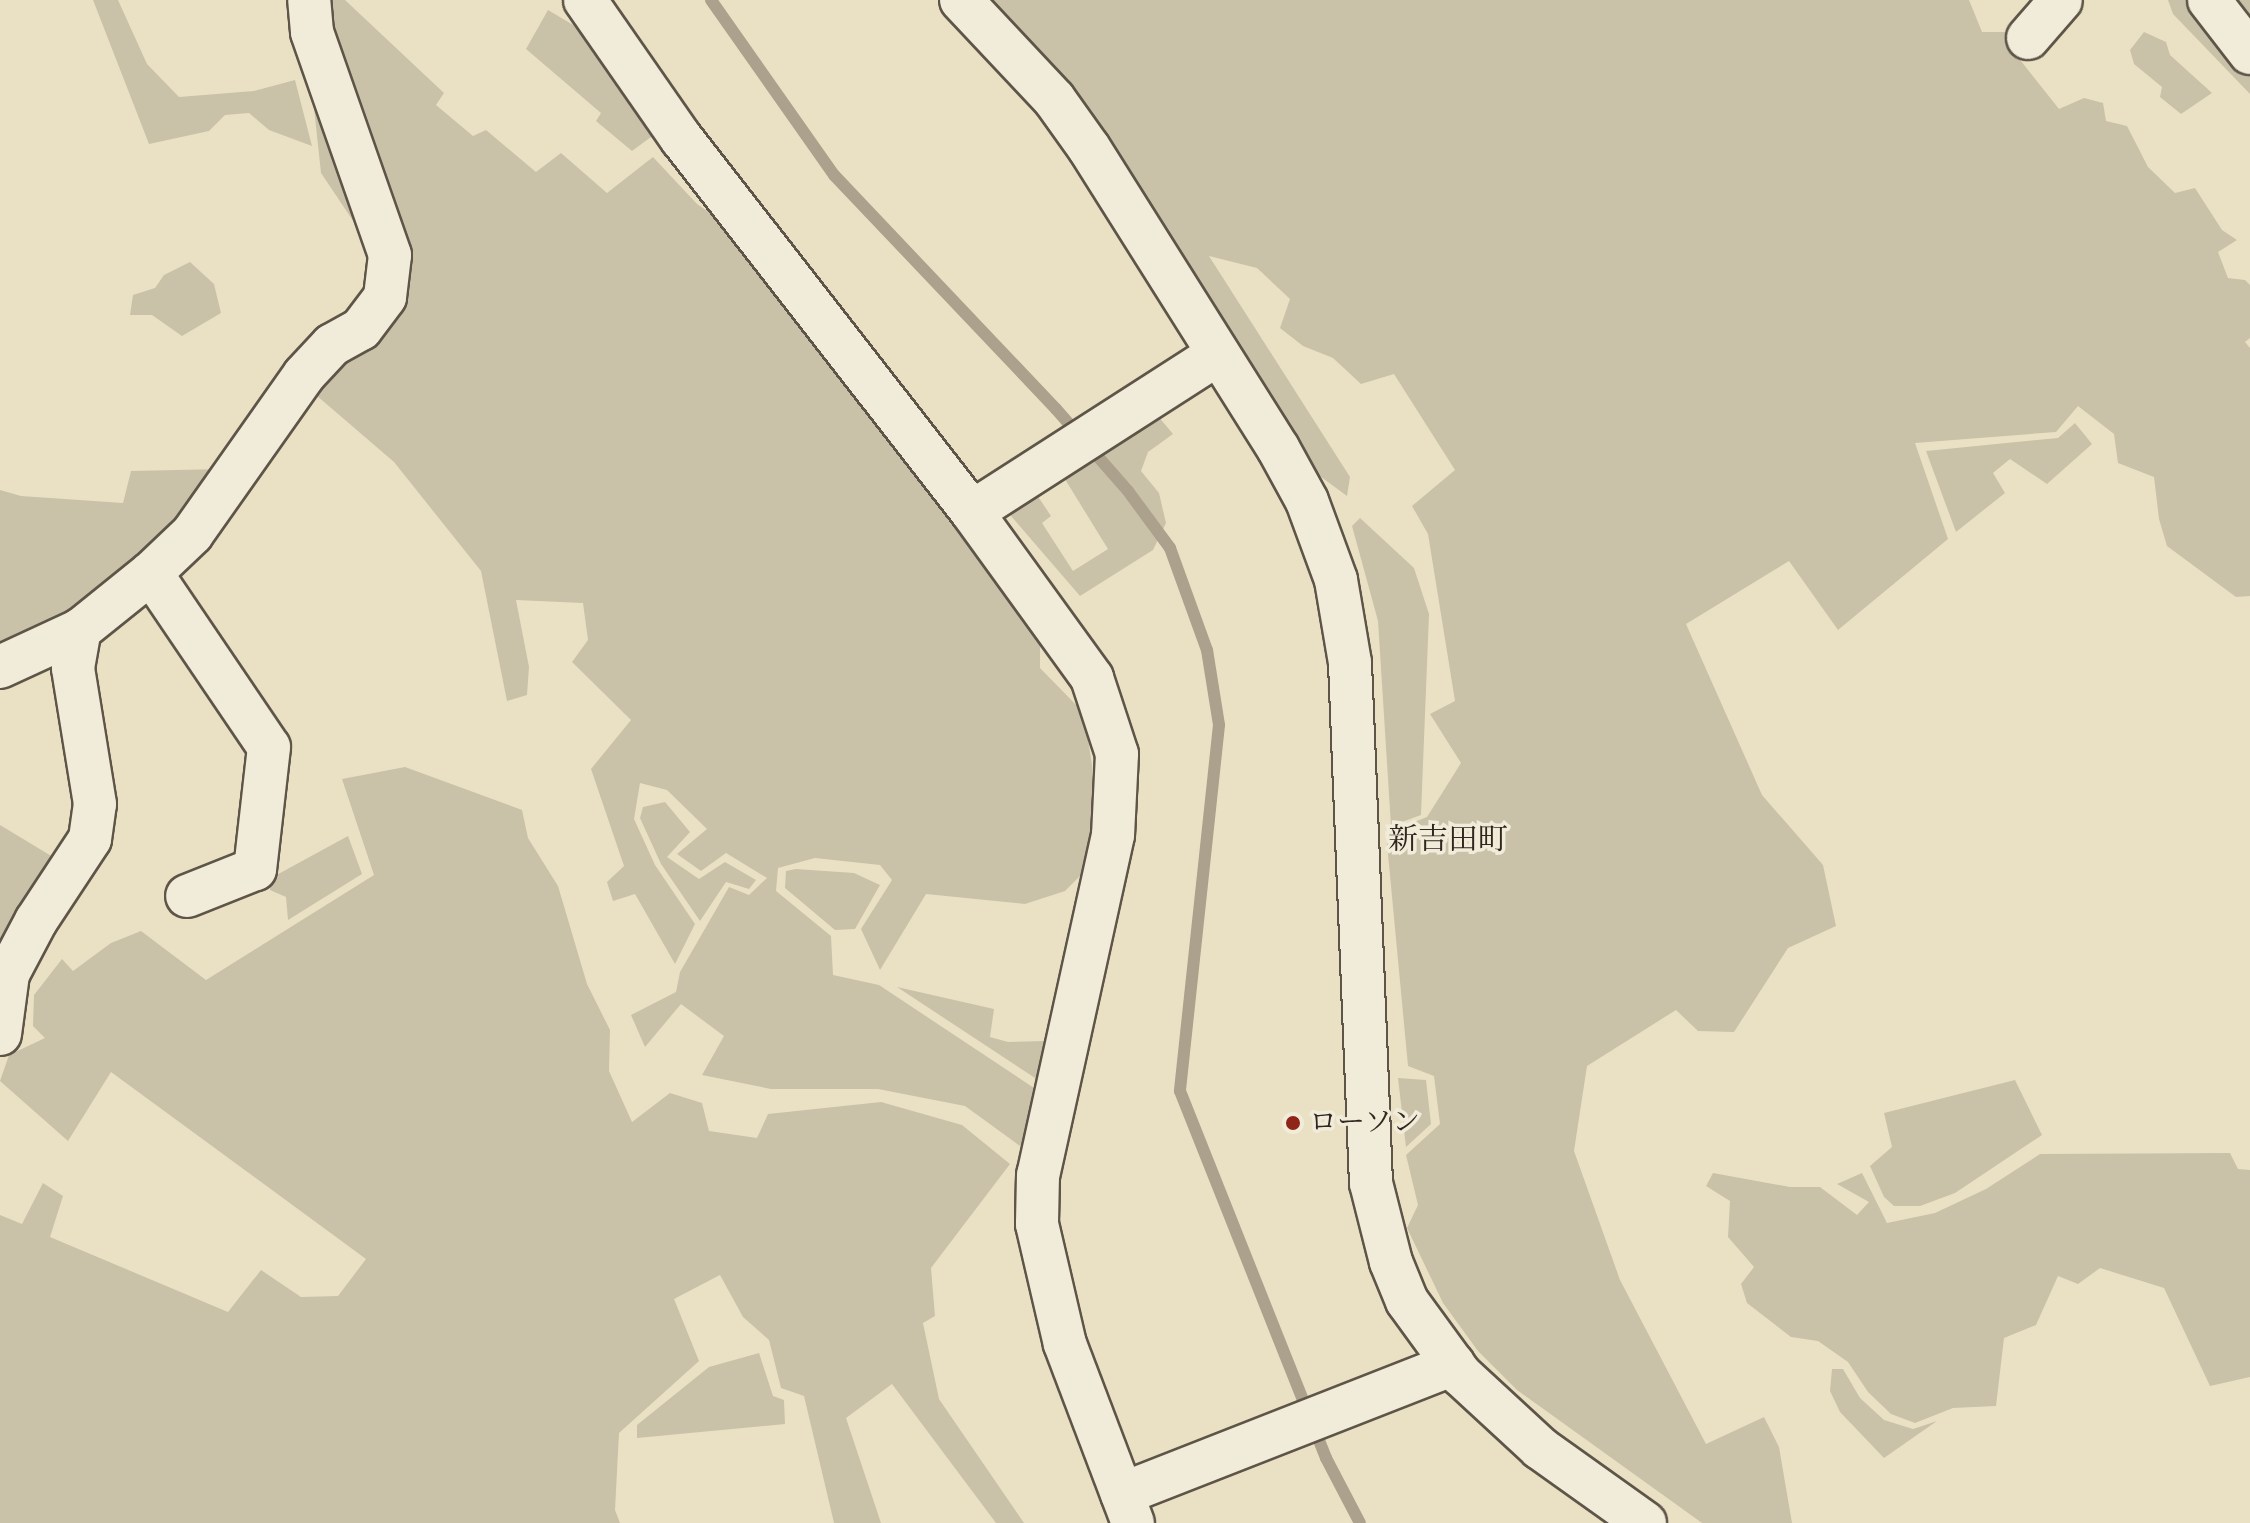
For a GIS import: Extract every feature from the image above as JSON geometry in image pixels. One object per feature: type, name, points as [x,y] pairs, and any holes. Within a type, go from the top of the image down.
[{"type":"street","points":[[0,667],[80,630],[151,573],[192,534],[304,375],[332,345],[361,329],[385,297],[390,255],[312,32],[309,0]]},
{"type":"street","points":[[585,0],[681,138],[972,512],[1092,678],[1117,754],[1113,835],[1038,1175],[1037,1224],[1065,1344],[1128,1509],[1287,1430],[1453,1364]]},
{"type":"street","points":[[961,0],[1054,99],[1218,354],[1307,501],[1336,580],[1350,663],[1371,1183],[1391,1262],[1407,1301],[1453,1364],[1540,1448],[1645,1523]]},
{"type":"street","points":[[2028,38],[2061,0]]},
{"type":"street","points":[[2209,0],[2250,53]]},
{"type":"street","points":[[972,512],[1218,354]]},
{"type":"street","points":[[151,573],[269,747],[255,869],[187,896]]},
{"type":"street","points":[[0,1034],[8,974],[36,921],[90,839],[95,804],[73,668],[80,630]]},
{"type":"shaded area","points":[[93,0],[118,0],[147,64],[179,97],[254,91],[295,80],[312,146],[269,130],[249,113],[225,115],[209,131],[149,144]]},
{"type":"shaded area","points":[[326,0],[345,0],[444,93],[436,105],[473,136],[486,130],[536,172],[561,153],[607,193],[653,157],[697,204],[716,217],[1040,633],[1040,668],[1084,713],[1095,785],[1091,865],[1065,891],[1025,904],[926,894],[880,970],[861,929],[892,880],[880,865],[815,858],[778,868],[776,891],[831,936],[833,975],[879,985],[1034,1088],[1032,1131],[1020,1146],[965,1106],[878,1089],[771,1089],[702,1075],[724,1036],[681,1004],[645,1047],[631,1015],[676,992],[680,972],[729,887],[749,895],[767,878],[726,853],[701,871],[677,854],[707,829],[667,790],[640,783],[634,819],[655,865],[695,924],[675,964],[635,894],[613,901],[607,882],[624,866],[591,769],[631,720],[572,662],[588,640],[583,603],[516,600],[529,667],[527,695],[507,701],[481,571],[394,462],[309,389],[367,336],[370,246],[321,173],[310,71]]},
{"type":"shaded area","points":[[989,0],[1969,0],[1982,32],[2005,32],[2021,61],[2059,109],[2084,98],[2103,103],[2106,121],[2127,126],[2148,167],[2175,193],[2195,188],[2222,230],[2237,240],[2218,252],[2228,278],[2245,280],[2250,285],[2250,338],[2245,342],[2250,348],[2250,596],[2236,597],[2167,546],[2159,519],[2154,477],[2118,463],[2114,434],[2078,406],[2056,432],[1915,443],[1948,539],[1838,630],[1789,561],[1686,624],[1762,795],[1823,865],[1836,926],[1788,948],[1734,1032],[1698,1031],[1676,1010],[1587,1066],[1574,1151],[1620,1280],[1706,1444],[1764,1417],[1779,1447],[1792,1523],[1702,1523],[1517,1390],[1478,1351],[1443,1303],[1407,1228],[1418,1205],[1406,1155],[1440,1124],[1434,1076],[1408,1066],[1386,833],[1427,817],[1461,763],[1430,714],[1455,701],[1428,534],[1412,506],[1455,470],[1394,374],[1361,384],[1333,358],[1303,346],[1280,328],[1290,299],[1257,268],[1209,256],[1350,477],[1347,496],[1313,471],[1182,256],[1059,72]]},
{"type":"shaded area","points":[[2168,0],[2250,0],[2250,94],[2173,14]]},
{"type":"shaded area","points":[[548,10],[585,32],[655,134],[632,151],[596,121],[601,113],[526,49]]},
{"type":"shaded area","points":[[2144,32],[2166,42],[2170,55],[2212,93],[2181,114],[2160,97],[2162,87],[2134,64],[2130,50]]},
{"type":"shaded area","points":[[190,262],[214,284],[221,313],[182,336],[152,315],[130,315],[133,295],[155,288],[164,275]]},
{"type":"shaded area","points":[[1152,409],[1173,434],[1148,452],[1141,471],[1159,493],[1166,523],[1153,550],[1080,596],[1011,516],[1015,503],[1033,489],[1051,516],[1042,523],[1073,571],[1108,549],[1063,476]]},
{"type":"shaded area","points":[[2075,423],[2092,444],[2047,484],[2010,459],[1993,473],[2005,493],[1956,532],[1926,451],[2058,438]]},
{"type":"shaded area","points":[[222,469],[190,513],[71,624],[0,656],[0,490],[21,496],[123,503],[131,471]]},
{"type":"shaded area","points":[[1360,518],[1414,568],[1429,614],[1421,815],[1391,826],[1378,621],[1352,526]]},
{"type":"shaded area","points":[[405,767],[522,810],[528,838],[558,886],[587,984],[610,1030],[609,1071],[632,1122],[670,1093],[702,1103],[709,1131],[757,1138],[768,1114],[881,1102],[962,1125],[1010,1164],[931,1268],[935,1316],[923,1323],[939,1399],[1024,1523],[996,1523],[892,1384],[846,1418],[881,1523],[834,1523],[804,1396],[781,1388],[769,1340],[743,1317],[720,1275],[674,1299],[699,1361],[619,1433],[615,1510],[620,1523],[0,1523],[0,1215],[22,1224],[43,1183],[63,1196],[50,1237],[228,1312],[261,1270],[301,1297],[338,1296],[366,1259],[111,1072],[68,1141],[0,1081],[9,1055],[45,1038],[33,1026],[34,995],[62,959],[73,971],[111,943],[141,931],[206,980],[374,875],[342,779]]},
{"type":"shaded area","points":[[665,802],[690,832],[667,857],[699,879],[725,862],[756,880],[749,889],[726,882],[700,921],[661,864],[640,818],[643,807]]},
{"type":"shaded area","points":[[0,825],[53,857],[0,949]]},
{"type":"shaded area","points":[[348,836],[362,874],[288,920],[286,897],[270,890],[271,878]]},
{"type":"shaded area","points":[[786,871],[854,873],[880,885],[855,929],[835,930],[785,888]]},
{"type":"shaded area","points":[[897,987],[994,1009],[990,1037],[1008,1042],[1044,1041],[1038,1080]]},
{"type":"shaded area","points":[[1398,1078],[1426,1080],[1431,1124],[1406,1147]]},
{"type":"shaded area","points":[[2015,1080],[2042,1135],[1955,1193],[1920,1206],[1894,1206],[1884,1197],[1870,1166],[1892,1147],[1884,1113]]},
{"type":"shaded area","points":[[2230,1153],[2238,1169],[2250,1170],[2250,1377],[2210,1386],[2164,1288],[2100,1268],[2078,1284],[2058,1276],[2036,1325],[2004,1338],[1996,1406],[1953,1408],[1915,1423],[1891,1414],[1868,1392],[1848,1362],[1818,1341],[1791,1337],[1747,1303],[1741,1284],[1754,1267],[1728,1237],[1730,1201],[1706,1186],[1713,1173],[1790,1187],[1820,1187],[1857,1215],[1869,1202],[1837,1184],[1862,1173],[1887,1223],[1935,1213],[1986,1189],[2040,1154]]},
{"type":"shaded area","points":[[759,1353],[773,1396],[784,1400],[785,1424],[637,1438],[637,1425],[709,1367]]},
{"type":"shaded area","points":[[1832,1369],[1843,1369],[1860,1398],[1884,1420],[1913,1429],[1937,1421],[1884,1458],[1840,1412],[1830,1391]]},
{"type":"waterway","points":[[711,0],[834,175],[1056,409],[1128,491],[1170,548],[1207,650],[1219,725],[1180,1091],[1326,1458],[1360,1523]]},
{"type":"place","name":"ローソン","points":[[1293,1123]]},
{"type":"district","name":"新吉田町","points":[[1448,840]]}]
